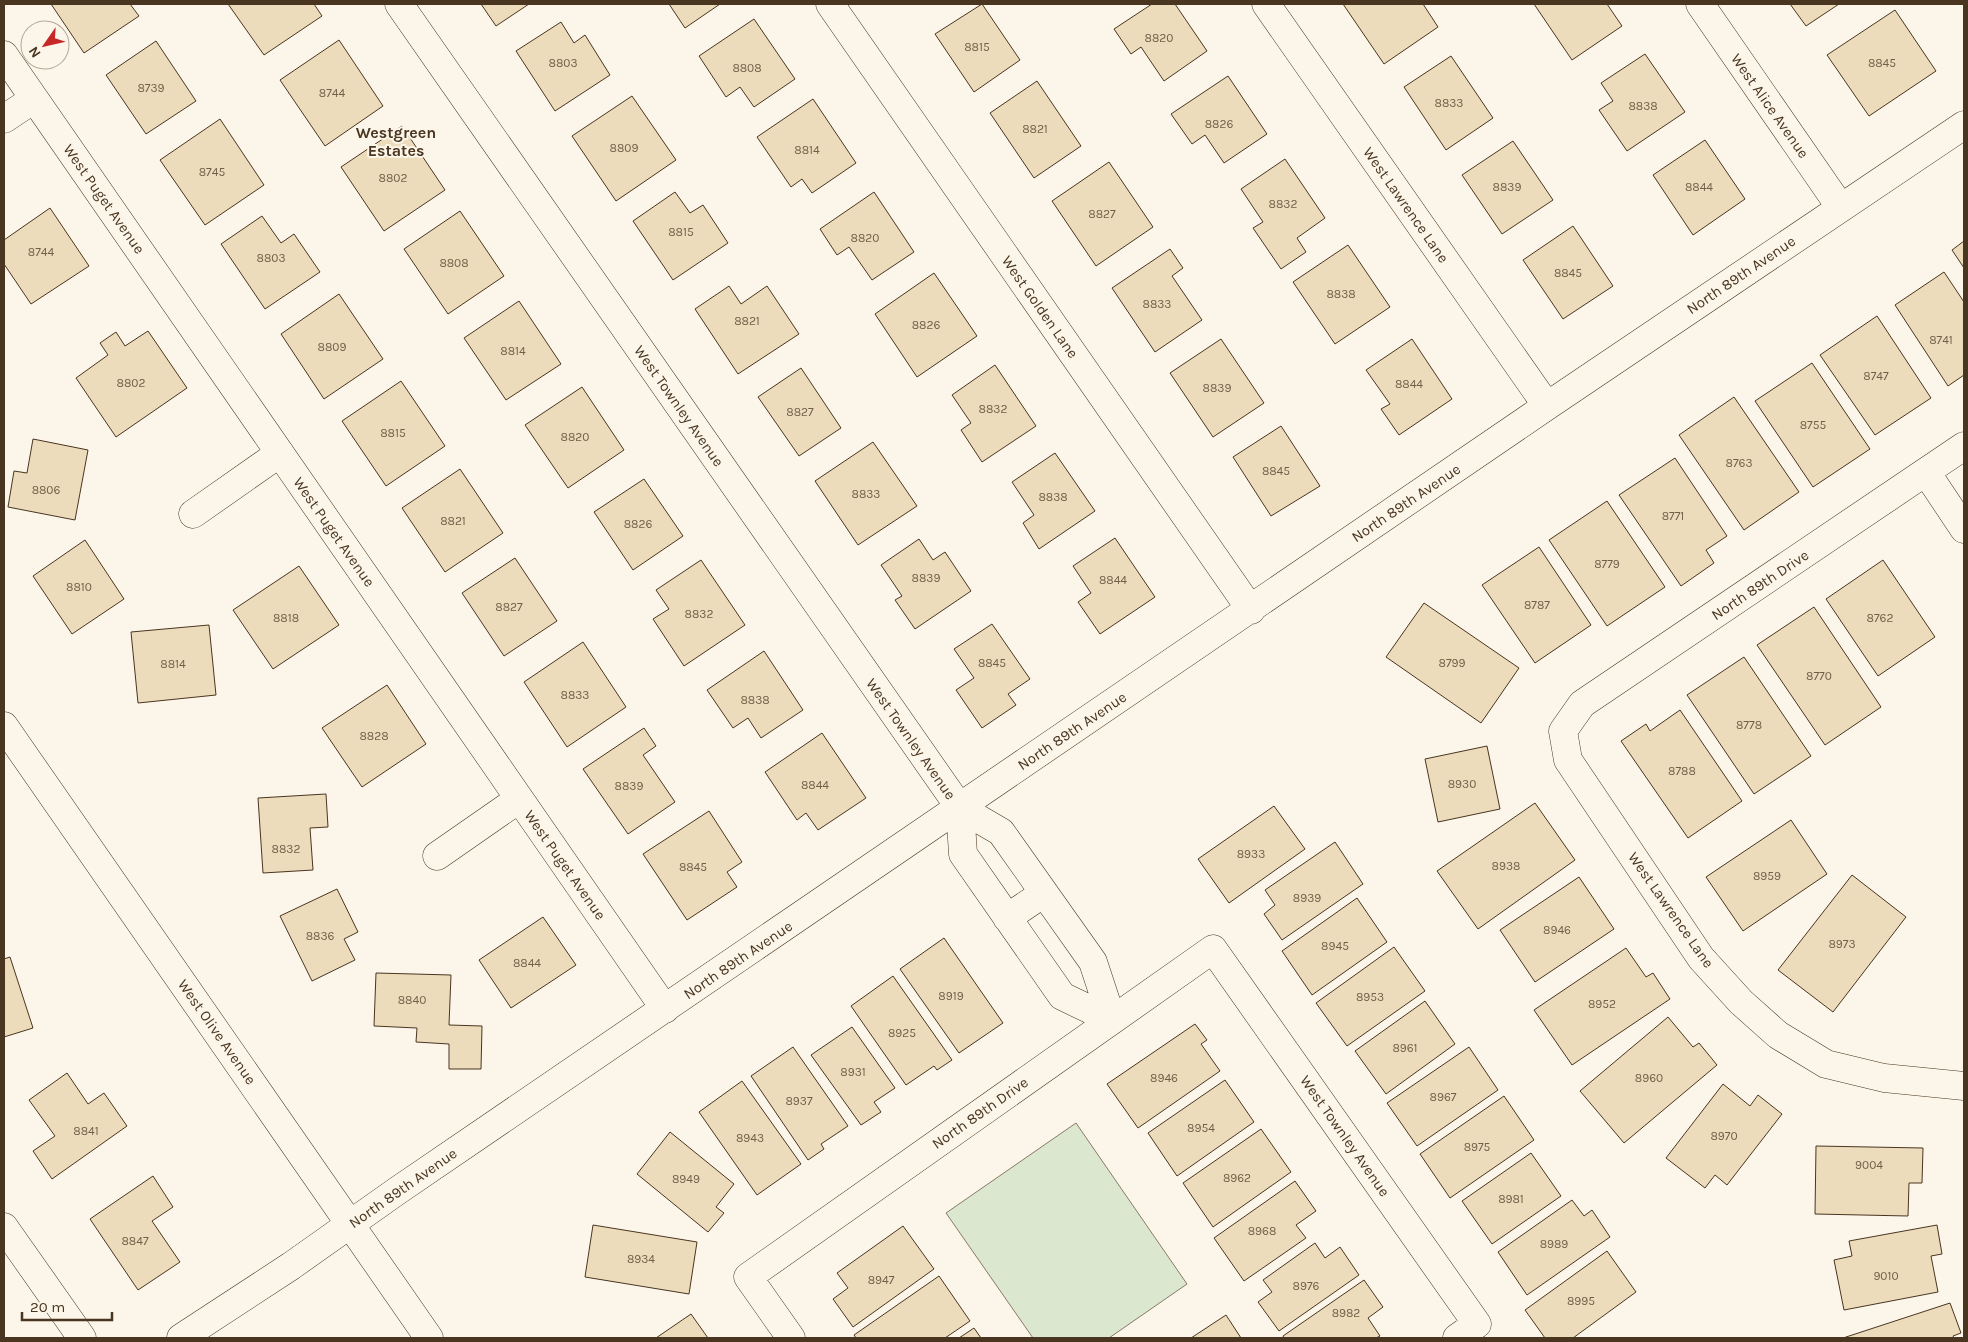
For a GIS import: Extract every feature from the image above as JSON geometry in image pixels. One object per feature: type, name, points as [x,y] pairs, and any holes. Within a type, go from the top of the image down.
[{"type":"street","name":"West Townley Avenue","points":[[399,4],[960,808],[1001,832],[1044,892],[1093,962],[1112,1020]]},
{"type":"street","name":"West Golden Lane","points":[[830,4],[1250,610]]},
{"type":"street","name":"West Lawrence Lane","points":[[1266,4],[1547,406]]},
{"type":"street","name":"West Alice Avenue","points":[[1700,4],[1841,208]]},
{"type":"street","name":"West Puget Avenue","points":[[4,55],[664,1009]]},
{"type":"street","points":[[4,119],[34,99]]},
{"type":"street","name":"North 89th Avenue","points":[[181,1338],[350,1225],[397,1191],[1547,406],[1964,125]]},
{"type":"street","name":"North 89th Drive","points":[[1563,731],[1582,704],[1964,446]]},
{"type":"street","points":[[193,514],[280,453]]},
{"type":"street","points":[[1926,472],[1964,529]]},
{"type":"street","name":"West Olive Avenue","points":[[4,726],[429,1338]]},
{"type":"street","name":"West Lawrence Lane","points":[[1563,731],[1568,760],[1701,958],[1741,1002],[1778,1035],[1826,1064],[1884,1078],[1964,1086]]},
{"type":"street","points":[[437,856],[519,799]]},
{"type":"street","name":"West Townley Avenue","points":[[960,808],[963,854],[1062,996],[1112,1020]]},
{"type":"street","points":[[1007,918],[1044,892]]},
{"type":"street","name":"West Townley Avenue","points":[[1213,949],[1467,1331]]},
{"type":"street","name":"North 89th Drive","points":[[791,1338],[748,1277],[1213,949]]},
{"type":"street","points":[[4,1227],[82,1338]]},
{"type":"green space","points":[[1076,1123],[1187,1284],[1109,1338],[1033,1338],[946,1213]]},
{"type":"building","points":[[51,4],[130,4],[139,16],[84,53],[70,32],[70,20],[62,20]]},
{"type":"building","points":[[228,4],[314,4],[322,16],[264,55]]},
{"type":"building","points":[[481,4],[529,4],[496,26]]},
{"type":"building","points":[[669,4],[720,4],[685,28]]},
{"type":"building","points":[[982,4],[1020,60],[974,92],[935,34]]},
{"type":"building","points":[[1152,4],[1175,4],[1207,51],[1164,81],[1141,47],[1131,54],[1114,29]]},
{"type":"building","points":[[1343,4],[1423,4],[1438,27],[1384,64]]},
{"type":"building","points":[[1534,4],[1607,4],[1622,26],[1572,60]]},
{"type":"building","points":[[1790,4],[1839,4],[1806,26]]},
{"type":"building","points":[[1895,10],[1936,71],[1869,116],[1827,55]]},
{"type":"building","points":[[754,19],[795,79],[754,107],[740,87],[726,97],[699,56]]},
{"type":"building","points":[[561,22],[574,43],[585,35],[610,75],[555,111],[516,51]]},
{"type":"building","points":[[339,40],[383,106],[325,146],[280,80]]},
{"type":"building","points":[[156,41],[196,101],[146,134],[106,75]]},
{"type":"building","points":[[1645,54],[1685,112],[1627,151],[1599,110],[1613,101],[1601,83]]},
{"type":"building","points":[[1451,56],[1493,118],[1446,150],[1404,87]]},
{"type":"building","points":[[1228,76],[1267,134],[1224,163],[1205,135],[1192,144],[1171,114]]},
{"type":"building","points":[[1037,81],[1081,146],[1034,178],[990,113]]},
{"type":"building","points":[[632,96],[676,160],[616,201],[572,136]]},
{"type":"building","points":[[813,99],[856,163],[812,193],[802,179],[791,187],[757,137]]},
{"type":"building","points":[[220,119],[264,185],[205,225],[160,160]]},
{"type":"building","points":[[402,126],[445,190],[384,231],[341,167]]},
{"type":"building","points":[[1705,140],[1745,199],[1693,235],[1653,175]]},
{"type":"building","points":[[1513,141],[1553,200],[1502,234],[1462,175]]},
{"type":"building","points":[[1285,159],[1325,218],[1297,238],[1306,252],[1281,269],[1253,228],[1263,222],[1241,189]]},
{"type":"building","points":[[1109,162],[1153,227],[1096,266],[1052,201]]},
{"type":"building","points":[[675,192],[690,213],[703,205],[728,243],[673,280],[633,221]]},
{"type":"building","points":[[874,192],[914,252],[872,280],[849,247],[837,255],[820,229]]},
{"type":"building","points":[[50,208],[89,266],[31,304],[4,264],[4,240]]},
{"type":"building","points":[[460,211],[504,276],[448,314],[404,249]]},
{"type":"building","points":[[262,216],[281,243],[294,234],[320,272],[265,309],[221,244]]},
{"type":"building","points":[[1573,226],[1613,286],[1563,319],[1523,260]]},
{"type":"building","points":[[1964,241],[1964,268],[1952,250]]},
{"type":"building","points":[[1348,245],[1390,307],[1335,344],[1293,282]]},
{"type":"building","points":[[1170,249],[1183,268],[1172,276],[1202,320],[1155,352],[1112,288]]},
{"type":"building","points":[[1944,272],[1964,302],[1964,375],[1948,386],[1895,305]]},
{"type":"building","points":[[934,273],[977,336],[917,377],[875,314]]},
{"type":"building","points":[[729,286],[741,304],[767,286],[799,334],[738,374],[695,309]]},
{"type":"building","points":[[339,294],[383,359],[324,399],[281,334]]},
{"type":"building","points":[[519,301],[561,364],[506,400],[464,338]]},
{"type":"building","points":[[1877,316],[1931,398],[1875,435],[1820,355]]},
{"type":"building","points":[[148,331],[187,388],[116,437],[76,378],[108,355],[100,343],[116,332],[125,346]]},
{"type":"building","points":[[1221,339],[1264,403],[1213,437],[1170,373]]},
{"type":"building","points":[[1412,339],[1452,399],[1399,435],[1381,409],[1390,404],[1366,370]]},
{"type":"building","points":[[1812,363],[1870,449],[1813,487],[1755,401]]},
{"type":"building","points":[[995,365],[1036,426],[982,462],[961,430],[971,423],[952,395]]},
{"type":"building","points":[[801,368],[841,428],[799,456],[758,397]]},
{"type":"building","points":[[401,381],[445,446],[386,486],[342,421]]},
{"type":"building","points":[[582,387],[624,450],[568,488],[525,425]]},
{"type":"building","points":[[1734,397],[1799,492],[1744,530],[1679,435]]},
{"type":"building","points":[[1281,426],[1320,486],[1271,516],[1233,457]]},
{"type":"building","points":[[33,439],[88,450],[75,520],[8,507],[14,471],[27,473]]},
{"type":"building","points":[[873,442],[917,506],[858,545],[815,481]]},
{"type":"building","points":[[1055,453],[1095,511],[1039,549],[1023,523],[1034,515],[1012,482]]},
{"type":"building","points":[[1675,458],[1727,536],[1706,550],[1714,563],[1681,586],[1619,495]]},
{"type":"building","points":[[460,469],[503,533],[445,572],[402,508]]},
{"type":"building","points":[[644,479],[683,536],[633,570],[594,512]]},
{"type":"building","points":[[1607,501],[1665,587],[1607,626],[1549,540]]},
{"type":"building","points":[[1115,538],[1155,597],[1100,634],[1078,602],[1091,593],[1073,566]]},
{"type":"building","points":[[919,539],[933,560],[945,552],[971,591],[915,629],[895,600],[902,596],[881,565]]},
{"type":"building","points":[[85,540],[124,599],[72,634],[33,576]]},
{"type":"building","points":[[1539,547],[1591,625],[1535,663],[1482,585]]},
{"type":"building","points":[[515,558],[557,621],[504,656],[462,593]]},
{"type":"building","points":[[701,560],[745,625],[684,666],[653,619],[669,609],[656,590]]},
{"type":"building","points":[[1883,560],[1935,637],[1878,676],[1826,599]]},
{"type":"building","points":[[299,566],[339,625],[273,669],[233,610]]},
{"type":"building","points":[[1424,603],[1519,668],[1481,723],[1386,657]]},
{"type":"building","points":[[1814,607],[1881,707],[1825,745],[1757,645]]},
{"type":"building","points":[[992,624],[1030,679],[1008,694],[1016,705],[982,728],[956,690],[974,678],[954,649]]},
{"type":"building","points":[[209,625],[216,695],[138,703],[131,632]]},
{"type":"building","points":[[583,642],[626,707],[567,747],[524,682]]},
{"type":"building","points":[[764,651],[803,710],[761,738],[748,718],[733,728],[707,690]]},
{"type":"building","points":[[1744,657],[1811,756],[1754,794],[1687,695]]},
{"type":"building","points":[[387,685],[426,744],[362,787],[322,728]]},
{"type":"building","points":[[1680,710],[1742,801],[1688,838],[1621,741],[1646,724],[1650,731]]},
{"type":"building","points":[[644,728],[656,746],[643,755],[675,802],[628,834],[583,769]]},
{"type":"building","points":[[822,733],[866,798],[818,830],[806,813],[797,820],[765,772]]},
{"type":"building","points":[[1487,746],[1500,809],[1438,822],[1425,759]]},
{"type":"building","points":[[326,794],[328,827],[310,828],[313,870],[263,873],[258,798]]},
{"type":"building","points":[[1535,803],[1575,860],[1478,929],[1437,871]]},
{"type":"building","points":[[1274,806],[1305,849],[1229,903],[1198,859]]},
{"type":"building","points":[[709,811],[742,862],[727,872],[737,887],[687,920],[643,854]]},
{"type":"building","points":[[1791,820],[1827,874],[1743,931],[1706,877]]},
{"type":"building","points":[[1335,842],[1363,884],[1282,940],[1264,914],[1275,905],[1265,890]]},
{"type":"building","points":[[1852,875],[1906,917],[1833,1012],[1778,970]]},
{"type":"building","points":[[1579,877],[1614,929],[1535,982],[1500,930]]},
{"type":"building","points":[[337,889],[358,932],[344,939],[355,960],[312,981],[280,916]]},
{"type":"building","points":[[1357,898],[1387,942],[1312,995],[1282,951]]},
{"type":"building","points":[[543,917],[576,965],[511,1008],[479,960]]},
{"type":"building","points":[[944,938],[1003,1023],[959,1053],[900,969]]},
{"type":"building","points":[[1394,947],[1425,991],[1347,1046],[1316,1003]]},
{"type":"building","points":[[1626,948],[1646,977],[1653,973],[1670,999],[1572,1065],[1534,1010]]},
{"type":"building","points":[[10,957],[33,1028],[4,1037],[4,959]]},
{"type":"building","points":[[376,973],[451,975],[449,1025],[482,1026],[481,1069],[449,1069],[449,1044],[416,1042],[417,1028],[374,1026]]},
{"type":"building","points":[[893,976],[952,1060],[937,1070],[934,1066],[906,1085],[851,1006]]},
{"type":"building","points":[[1425,1001],[1455,1044],[1386,1094],[1355,1051]]},
{"type":"building","points":[[1668,1017],[1693,1047],[1699,1043],[1717,1065],[1624,1143],[1580,1091]]},
{"type":"building","points":[[1195,1024],[1207,1040],[1201,1044],[1220,1071],[1138,1128],[1107,1084]]},
{"type":"building","points":[[852,1027],[895,1088],[874,1102],[881,1112],[861,1125],[811,1055]]},
{"type":"building","points":[[793,1047],[848,1126],[821,1144],[824,1149],[808,1160],[751,1076]]},
{"type":"building","points":[[1469,1047],[1498,1090],[1417,1146],[1387,1103]]},
{"type":"building","points":[[67,1073],[88,1104],[104,1093],[127,1126],[52,1179],[33,1151],[55,1136],[29,1100]]},
{"type":"building","points":[[1225,1080],[1254,1122],[1177,1176],[1148,1133]]},
{"type":"building","points":[[742,1081],[801,1164],[757,1195],[699,1112]]},
{"type":"building","points":[[1723,1084],[1750,1106],[1758,1095],[1782,1114],[1727,1185],[1715,1175],[1705,1188],[1666,1158]]},
{"type":"building","points":[[1504,1096],[1534,1140],[1450,1198],[1420,1154]]},
{"type":"building","points":[[1261,1129],[1291,1172],[1213,1227],[1183,1183]]},
{"type":"building","points":[[670,1132],[734,1184],[716,1207],[724,1213],[708,1232],[637,1174]]},
{"type":"building","points":[[1816,1146],[1923,1148],[1922,1183],[1909,1183],[1908,1216],[1815,1214]]},
{"type":"building","points":[[1531,1153],[1561,1196],[1492,1244],[1462,1201]]},
{"type":"building","points":[[153,1176],[173,1207],[152,1221],[180,1262],[138,1290],[90,1219]]},
{"type":"building","points":[[1295,1181],[1316,1211],[1296,1225],[1306,1238],[1244,1281],[1214,1238]]},
{"type":"building","points":[[1572,1200],[1584,1216],[1592,1210],[1610,1237],[1527,1295],[1498,1252]]},
{"type":"building","points":[[593,1225],[697,1242],[689,1294],[585,1277]]},
{"type":"building","points":[[1937,1225],[1942,1254],[1931,1256],[1938,1292],[1844,1310],[1834,1260],[1852,1256],[1849,1241]]},
{"type":"building","points":[[903,1226],[934,1269],[853,1327],[833,1299],[848,1288],[837,1273]]},
{"type":"building","points":[[1315,1243],[1325,1258],[1340,1247],[1359,1275],[1279,1331],[1258,1302],[1272,1292],[1263,1280]]},
{"type":"building","points":[[1607,1251],[1636,1292],[1573,1338],[1545,1338],[1525,1310]]},
{"type":"building","points":[[939,1276],[970,1321],[945,1338],[856,1338],[854,1335]]},
{"type":"building","points":[[1364,1280],[1383,1307],[1368,1318],[1380,1336],[1376,1338],[1284,1338],[1283,1336]]},
{"type":"building","points":[[1950,1303],[1961,1333],[1953,1336],[1954,1338],[1843,1338]]},
{"type":"building","points":[[691,1314],[708,1338],[656,1338]]},
{"type":"building","points":[[1226,1315],[1241,1338],[1191,1338]]},
{"type":"building","points":[[974,1328],[981,1338],[959,1338]]},
{"type":"district","name":"Westgreen Estates","points":[[396,141]]}]
